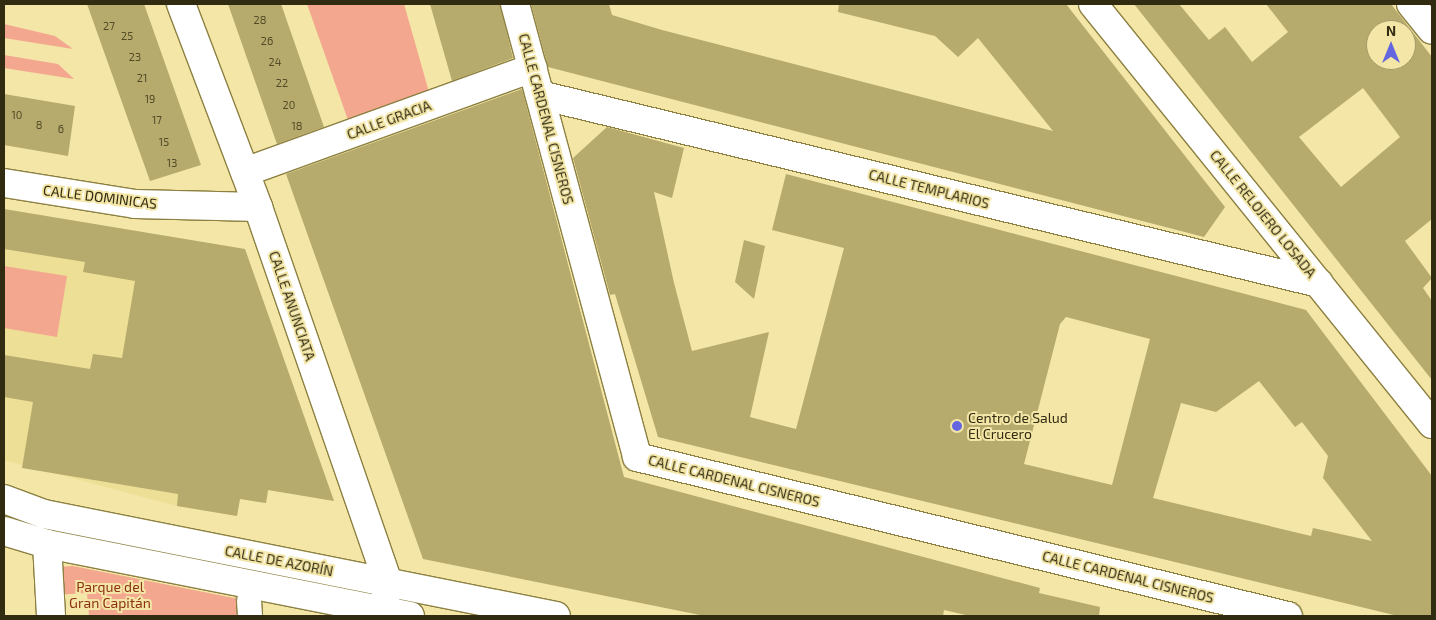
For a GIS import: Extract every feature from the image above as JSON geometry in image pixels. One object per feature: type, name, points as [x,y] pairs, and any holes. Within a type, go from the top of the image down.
[{"type":"street","name":"CALLE ANUNCIATA","points":[[181,4],[258,207],[388,583],[383,611]]},
{"type":"street","name":"CALLE CARDENAL CISNEROS","points":[[515,4],[637,457],[1288,616]]},
{"type":"street","name":"CALLE RELOJERO LOSADA","points":[[1094,4],[1319,283],[1424,399],[1432,424]]},
{"type":"street","points":[[1411,4],[1432,30]]},
{"type":"street","name":"CALLE GRACIA","points":[[245,172],[533,68]]},
{"type":"street","name":"CALLE TEMPLARIOS","points":[[540,95],[1319,283]]},
{"type":"street","name":"CALLE DOMINICAS","points":[[4,183],[135,204],[258,207]]},
{"type":"street","name":"CALLE DE AZORÍN","points":[[4,498],[44,514],[556,616]]},
{"type":"street","name":"CALLE DE AZORÍN","points":[[4,531],[46,544],[410,616]]},
{"type":"street","points":[[46,544],[51,616]]},
{"type":"shaded area","points":[[4,209],[245,249],[334,501],[269,490],[266,503],[240,499],[237,516],[177,506],[4,460]]},
{"type":"green space","points":[[307,4],[404,4],[429,92],[348,120]]},
{"type":"green space","points":[[4,24],[55,36],[73,49],[4,38]]},
{"type":"green space","points":[[4,55],[58,64],[74,79],[4,68]]},
{"type":"green space","points":[[4,266],[67,276],[57,337],[4,328]]},
{"type":"green space","name":"Parque del Gran Capitán","points":[[73,566],[249,601],[250,616],[89,616],[87,593],[55,595],[54,567]]},
{"type":"building","points":[[87,4],[144,4],[201,165],[150,181]]},
{"type":"building","points":[[228,4],[281,4],[324,127],[277,144]]},
{"type":"building","points":[[430,4],[500,4],[513,58],[452,81]]},
{"type":"building","points":[[531,4],[609,4],[612,15],[662,30],[1053,131],[978,38],[958,57],[935,36],[838,12],[839,4],[1066,4],[1225,207],[1204,237],[548,67]]},
{"type":"building","points":[[1134,4],[1179,4],[1209,40],[1225,27],[1252,62],[1288,32],[1266,4],[1391,4],[1403,20],[1366,20],[1366,70],[1416,70],[1416,36],[1432,57],[1432,219],[1405,241],[1432,278],[1423,288],[1432,301],[1432,380]],"holes":[[[1363,88],[1400,137],[1341,187],[1299,137]]]},
{"type":"building","points":[[522,89],[624,477],[1040,588],[1039,593],[1100,607],[1099,616],[970,616],[944,610],[943,616],[705,616],[423,559],[286,174]]},
{"type":"building","points":[[4,94],[75,106],[68,156],[4,145]]},
{"type":"building","points":[[607,127],[684,148],[672,198],[654,192],[674,283],[692,351],[769,332],[750,417],[796,429],[844,248],[772,230],[786,174],[1306,310],[1432,476],[1432,616],[1398,616],[658,437],[615,294],[610,295],[573,158]],"holes":[[[1066,317],[1150,339],[1112,485],[1024,464],[1060,324]],[[1259,381],[1295,427],[1302,422],[1328,456],[1323,478],[1372,541],[1313,528],[1311,536],[1153,498],[1181,403],[1216,412]]]},
{"type":"building","points":[[4,209],[245,249],[334,501],[268,490],[266,503],[240,499],[237,516],[177,506],[178,494],[22,468],[33,402],[4,397],[4,355],[90,369],[93,354],[122,358],[135,281],[83,272],[85,262],[4,249]]},
{"type":"building","points":[[744,240],[765,246],[754,299],[735,282]]},
{"type":"place","name":"Centro de Salud El Crucero","points":[[957,426]]}]
